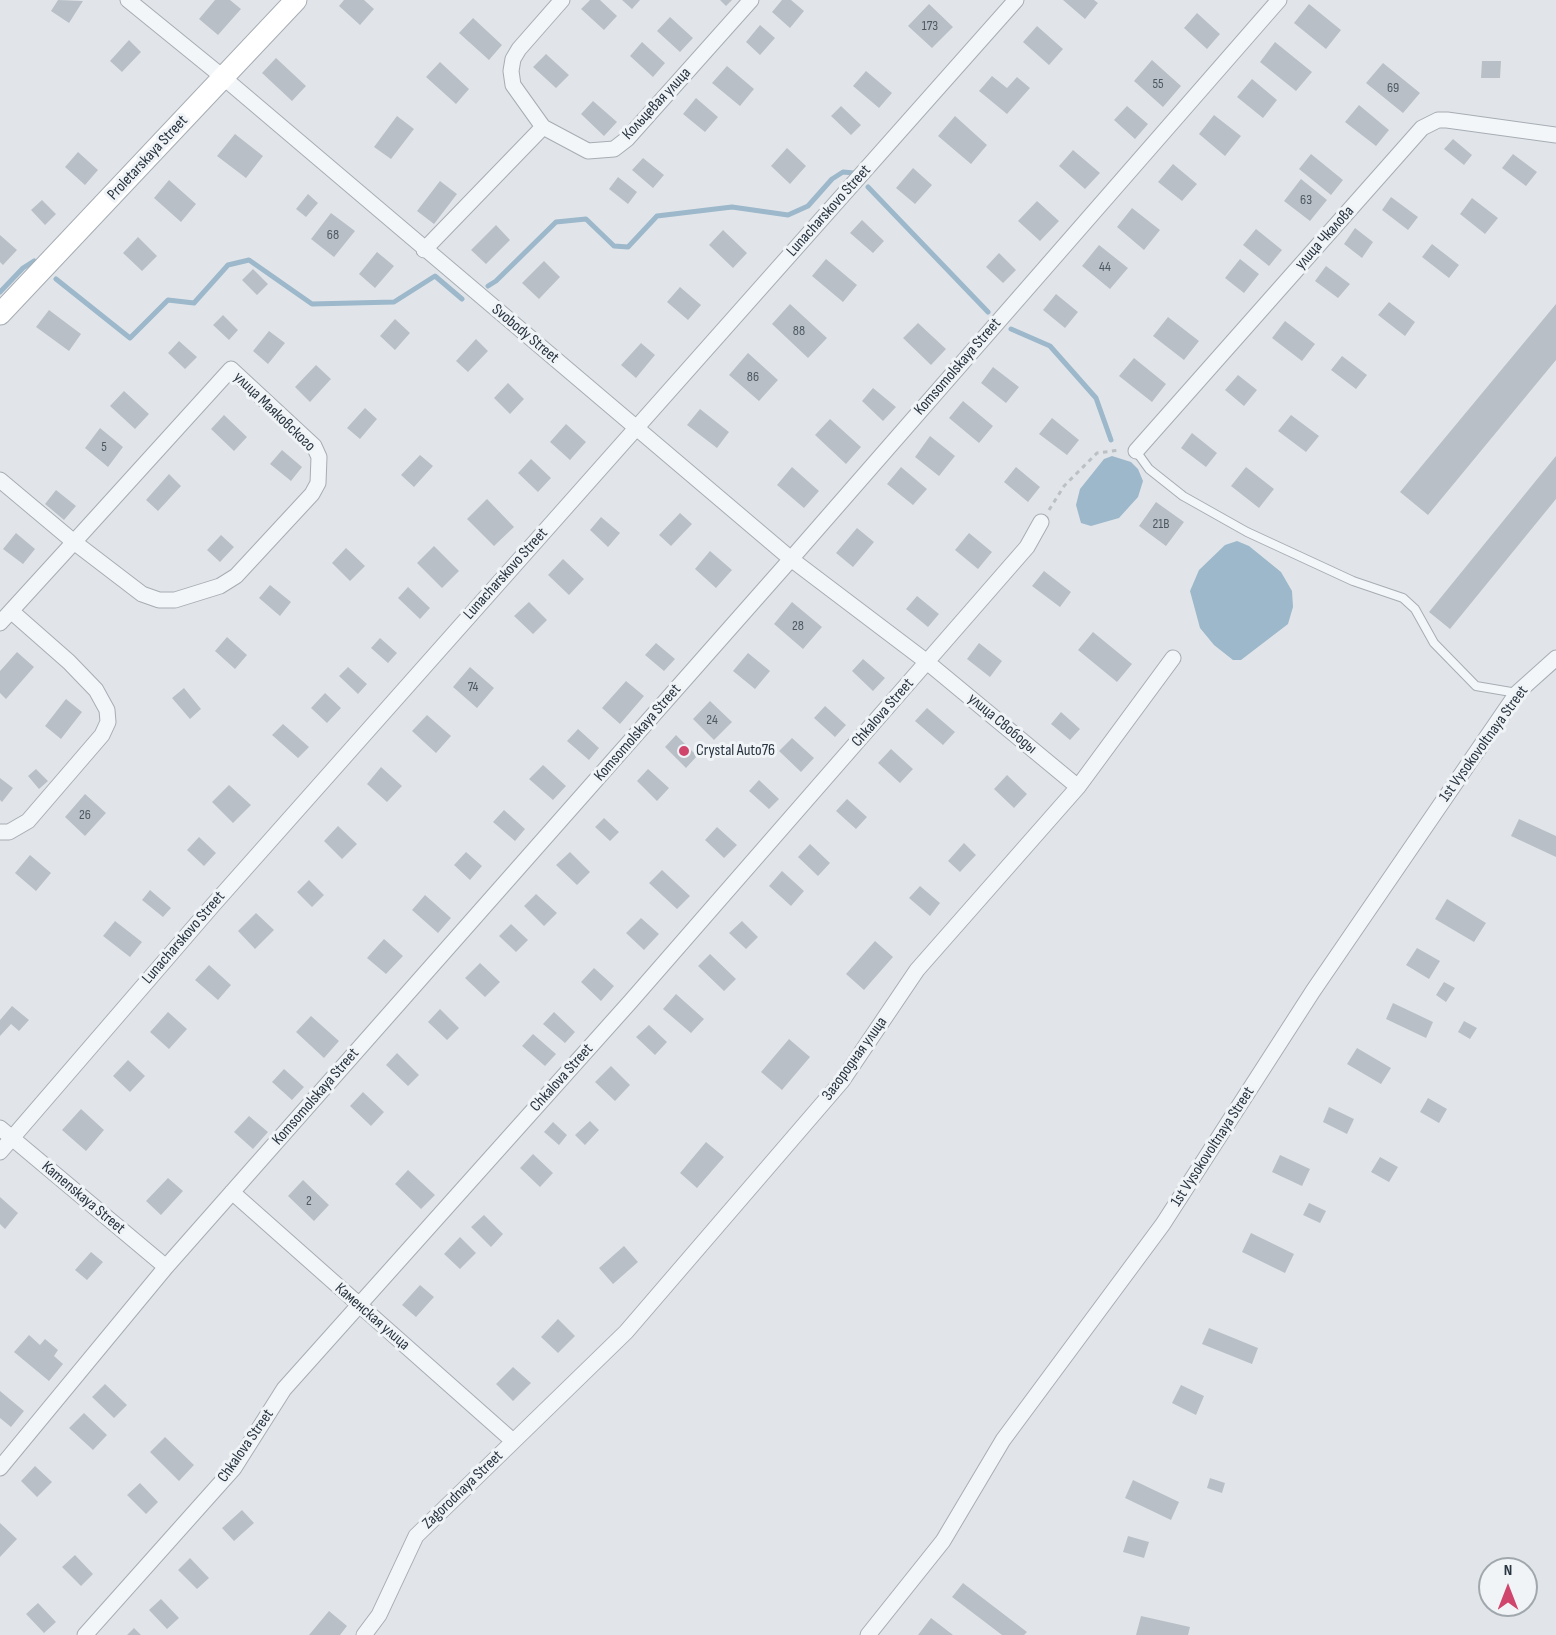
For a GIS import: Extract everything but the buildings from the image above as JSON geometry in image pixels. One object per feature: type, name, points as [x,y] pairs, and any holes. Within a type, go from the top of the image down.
[{"type":"main road","name":"Proletarskaya Street","points":[[0,314],[296,0]]},
{"type":"street","name":"Svobody Street","points":[[128,0],[224,78],[791,559],[927,662]]},
{"type":"street","name":"Кольцевая улица","points":[[562,0],[519,49],[511,71],[513,85],[543,127],[588,151],[614,149],[627,139],[751,0]]},
{"type":"street","name":"Lunacharskovo Street","points":[[0,1152],[6,1133],[205,914],[1016,0]]},
{"type":"street","name":"Komsomolskaya Street","points":[[0,1468],[166,1267],[791,559],[1280,0]]},
{"type":"street","name":"улица Чкалова","points":[[1136,451],[1422,128],[1438,120],[1447,120],[1556,135]]},
{"type":"street","points":[[424,250],[543,127]]},
{"type":"street","name":"улица Маяковского","points":[[0,480],[74,542],[142,594],[159,600],[190,597],[220,586],[236,576],[312,495],[318,483],[319,457],[314,446],[231,369],[74,542],[11,612],[0,623]]},
{"type":"street","name":"Chkalova Street","points":[[85,1635],[234,1468],[284,1389],[631,1001],[927,662],[1027,547],[1041,522]]},
{"type":"street","points":[[0,832],[9,832],[28,821],[102,735],[108,722],[107,710],[96,690],[69,662],[11,612]]},
{"type":"street","name":"Загородная улица","points":[[513,1441],[641,1314],[842,1081],[917,970],[1078,787],[1173,658]]},
{"type":"street","name":"1st Vysokovoltnaya Street","points":[[868,1635],[944,1540],[1003,1440],[1163,1224],[1320,981],[1517,693],[1556,658]]},
{"type":"street","name":"улица Свободы","points":[[927,662],[1078,787]]},
{"type":"street","name":"Kamenskaya Street","points":[[6,1133],[166,1267]]},
{"type":"street","name":"Каменская улица","points":[[232,1192],[513,1441]]},
{"type":"street","name":"Zagorodnaya Street","points":[[364,1635],[379,1615],[416,1536],[513,1441]]},
{"type":"lane","points":[[1136,451],[1149,469],[1183,496],[1247,532],[1353,581],[1403,598],[1415,609],[1434,643],[1476,686],[1517,693]]},
{"type":"path","points":[[1041,522],[1064,486],[1097,453],[1113,449],[1136,451]]},
{"type":"water","points":[[1112,456],[1131,462],[1138,469],[1143,481],[1138,497],[1119,518],[1091,526],[1081,523],[1076,505],[1080,489],[1104,459]]},
{"type":"water","points":[[1237,541],[1249,546],[1281,572],[1292,591],[1293,607],[1288,624],[1241,660],[1233,660],[1214,645],[1200,628],[1190,591],[1199,570],[1225,545]]},
{"type":"waterway","points":[[488,286],[496,281],[556,222],[586,219],[614,246],[628,247],[657,216],[732,207],[788,215],[808,206],[832,179],[843,172],[854,173]]},
{"type":"waterway","points":[[868,187],[988,312]]},
{"type":"waterway","points":[[56,279],[130,338],[168,300],[194,303],[228,265],[249,260],[312,304],[394,302],[435,276],[462,299]]},
{"type":"waterway","points":[[0,292],[23,268],[34,261]]},
{"type":"waterway","points":[[1011,329],[1050,346],[1096,398],[1111,440]]},
{"type":"place","name":"Crystal Auto76","points":[[684,751]]}]
